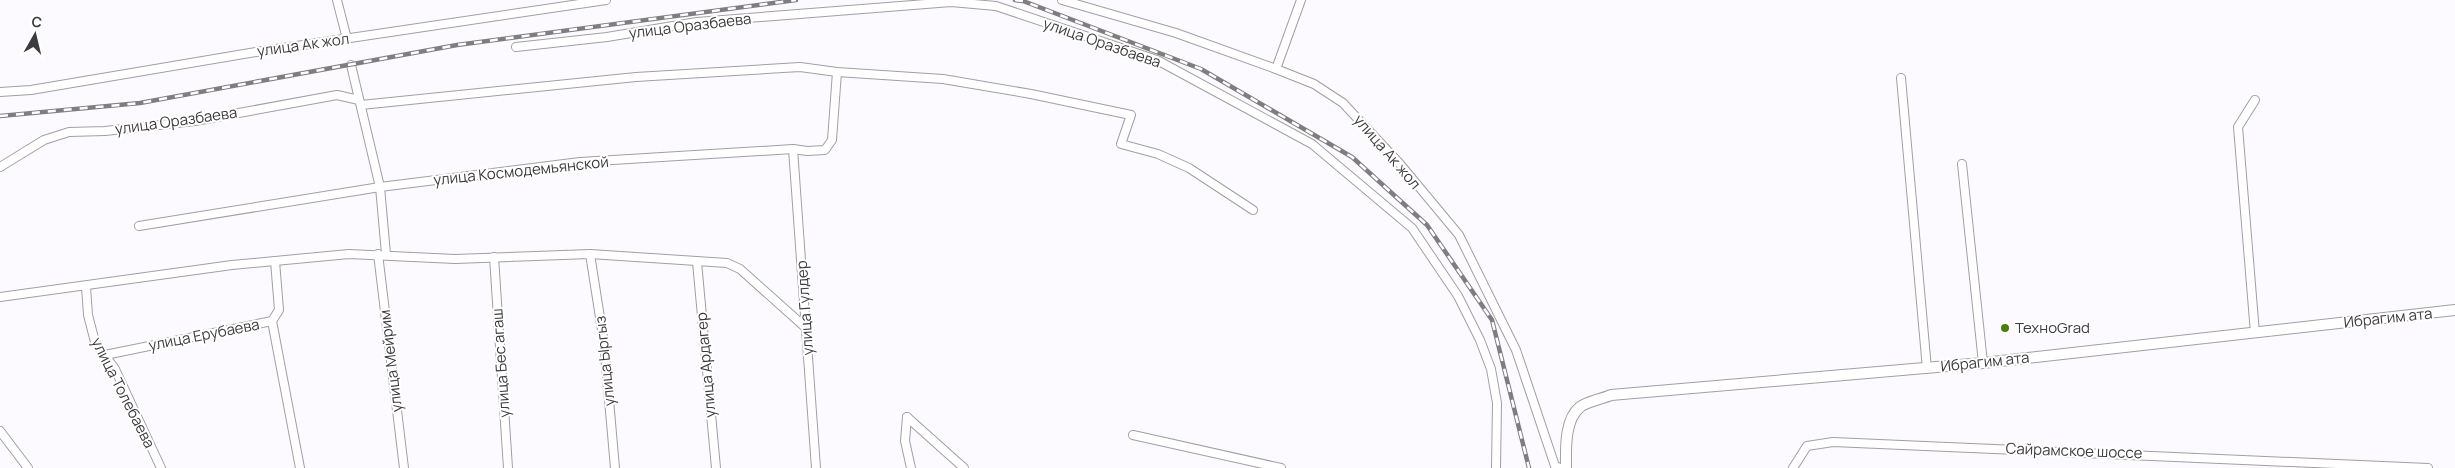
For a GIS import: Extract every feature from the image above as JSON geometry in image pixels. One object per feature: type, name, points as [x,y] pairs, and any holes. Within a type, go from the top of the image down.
[{"type":"street","points":[[337,0],[347,39]]},
{"type":"street","name":"улица Ак жол","points":[[0,92],[31,90],[347,39],[606,0]]},
{"type":"street","name":"улица Ак жол","points":[[1062,0],[1176,33],[1276,68],[1314,84],[1343,103],[1400,164],[1459,235],[1516,350],[1555,466],[1560,468]]},
{"type":"street","points":[[1276,68],[1302,0]]},
{"type":"street","name":"улица Оразбаева","points":[[516,47],[607,37],[697,22],[951,2],[996,6],[1157,60],[1312,144],[1412,228],[1458,296],[1480,340],[1491,369],[1497,403],[1496,468]]},
{"type":"street","name":"улица Мейрим","points":[[350,65],[380,186],[382,254],[404,468]]},
{"type":"street","name":"улица Оразбаева","points":[[0,167],[44,140],[69,132],[105,131],[195,121],[337,95],[360,103],[636,77],[800,67],[837,72],[944,79],[1031,94],[1131,115],[1121,144],[1158,154],[1189,168],[1253,210]]},
{"type":"street","name":"улица Космодемьянской","points":[[139,226],[380,186],[580,162],[793,149],[807,151],[824,150],[832,140],[837,72]]},
{"type":"street","points":[[1901,78],[1927,368]]},
{"type":"street","points":[[2255,100],[2238,127],[2255,332]]},
{"type":"street","name":"улица Гулдер","points":[[793,149],[816,468]]},
{"type":"street","points":[[1962,164],[1983,363]]},
{"type":"street","points":[[0,297],[275,261],[349,254],[382,254],[455,259],[590,254],[727,263],[740,269],[806,328]]},
{"type":"street","name":"улица Ыргыз","points":[[590,254],[604,343],[615,468]]},
{"type":"street","name":"улица Бес агаш","points":[[494,257],[508,468]]},
{"type":"street","name":"улица Ерубаева","points":[[105,355],[272,321],[279,310],[275,261]]},
{"type":"street","name":"улица Ардагер","points":[[697,262],[716,468]]},
{"type":"street","name":"улица Толебаева","points":[[86,286],[88,315],[95,342],[115,369],[161,468]]},
{"type":"street","name":"Ибрагим ата","points":[[1566,468],[1566,441],[1571,421],[1580,407],[1610,395],[1983,363],[2455,310]]},
{"type":"street","points":[[272,321],[300,468]]},
{"type":"street","points":[[910,468],[905,441],[907,417],[964,468]]},
{"type":"street","points":[[0,431],[28,468]]},
{"type":"street","points":[[1133,435],[1281,468]]},
{"type":"street","name":"Сайрамское шоссе","points":[[1793,468],[1808,446],[1832,442],[2428,468]]},
{"type":"railway","points":[[0,116],[140,103],[457,45],[796,0]]},
{"type":"railway","points":[[1015,0],[1023,1],[1201,69],[1352,157],[1427,225],[1492,320],[1529,468]]},
{"type":"place","name":"ТехноGrad","points":[[2005,328]]}]
